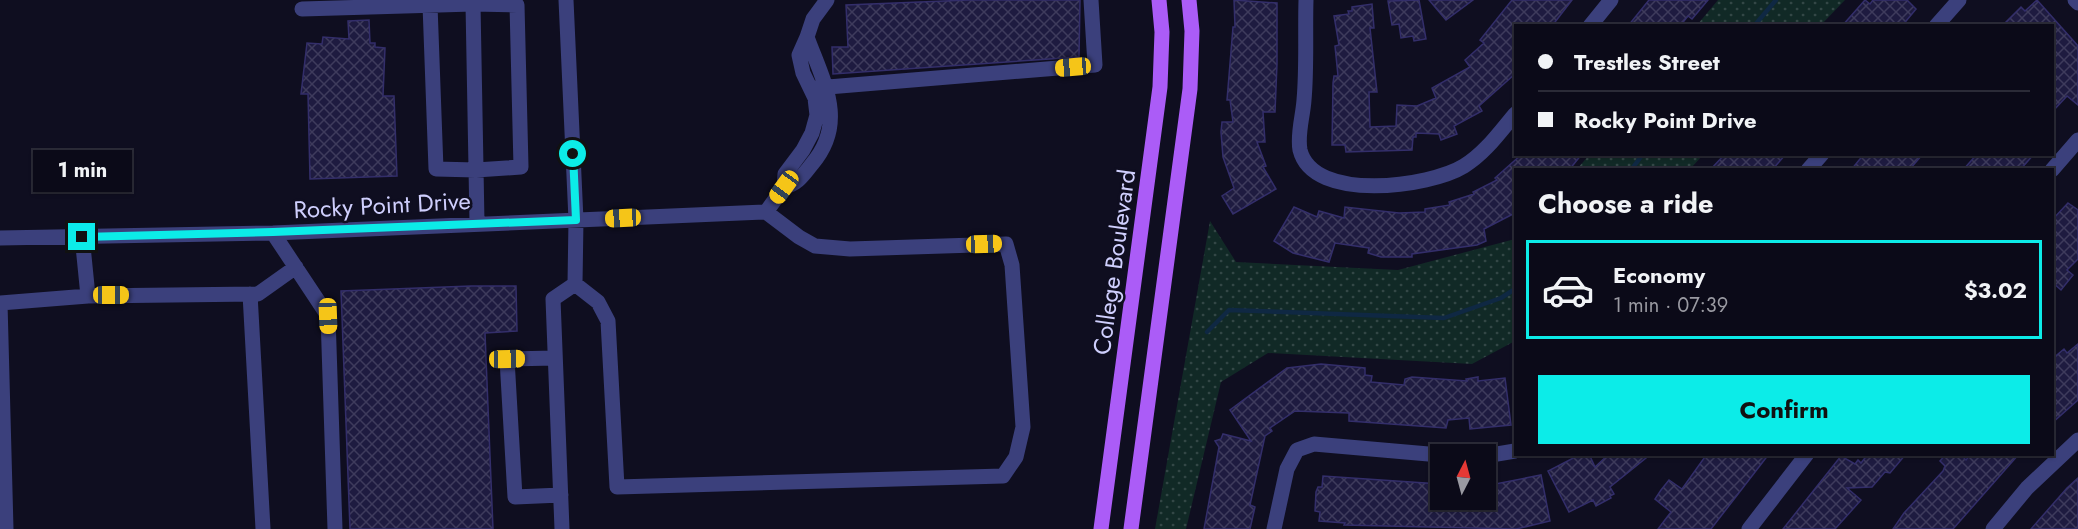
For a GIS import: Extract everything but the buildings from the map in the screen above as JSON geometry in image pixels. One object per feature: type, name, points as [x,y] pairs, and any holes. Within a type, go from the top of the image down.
[{"type":"main road","name":"College Boulevard","points":[[1101,529],[1160,87],[1162,32],[1159,0]]},
{"type":"main road","points":[[1131,529],[1190,89],[1192,31],[1189,0]]},
{"type":"street","points":[[566,0],[576,220],[575,284]]},
{"type":"street","points":[[575,284],[597,302],[608,321],[617,488],[1003,476],[1017,457],[1023,427],[1012,265],[1006,244],[850,249],[815,246],[766,212],[784,187],[795,184],[816,159],[829,138],[831,113],[819,87],[807,37],[813,19],[827,0]]},
{"type":"street","points":[[819,87],[1095,65],[1091,0]]},
{"type":"street","points":[[1306,0],[1300,151],[1315,173],[1335,182],[1394,186],[1442,177],[1465,166],[1484,151],[1514,115]]},
{"type":"street","points":[[1592,24],[1611,0]]},
{"type":"street","points":[[1938,24],[1959,0]]},
{"type":"street","points":[[473,4],[477,223]]},
{"type":"street","points":[[302,9],[430,5],[473,4],[518,5],[521,167],[476,170],[436,168],[430,5]]},
{"type":"street","points":[[2054,168],[2078,140]]},
{"type":"street","points":[[1810,168],[1820,156]]},
{"type":"street","name":"Rocky Point Drive","points":[[0,238],[273,232],[766,212]]},
{"type":"street","points":[[273,232],[328,316],[335,529]]},
{"type":"street","points":[[82,237],[88,296]]},
{"type":"street","points":[[6,529],[0,303],[88,296],[258,294],[296,267]]},
{"type":"street","points":[[562,529],[552,298],[575,284]]},
{"type":"street","points":[[250,294],[263,529]]},
{"type":"street","points":[[555,358],[507,359],[515,497],[561,495]]},
{"type":"street","points":[[1993,529],[2027,488],[2078,440]]},
{"type":"street","points":[[1274,529],[1287,469],[1297,450],[1314,444],[1430,453]]},
{"type":"street","points":[[1496,454],[1514,451]]},
{"type":"street","points":[[1749,529],[1806,456]]},
{"type":"green space","points":[[1718,0],[1845,0],[1822,24],[1698,24]]},
{"type":"green space","points":[[1588,156],[1702,156],[1691,168],[1578,168]]},
{"type":"green space","points":[[1210,221],[1236,262],[1398,270],[1514,239],[1514,342],[1472,364],[1268,353],[1221,382],[1186,529],[1155,529]]},
{"type":"waterway","points":[[1756,24],[1776,0]]},
{"type":"waterway","points":[[1632,168],[1642,156]]},
{"type":"waterway","points":[[1207,332],[1229,310],[1444,318],[1501,298],[1514,290]]},
{"type":"route","points":[[82,237],[576,220],[573,154]]}]
